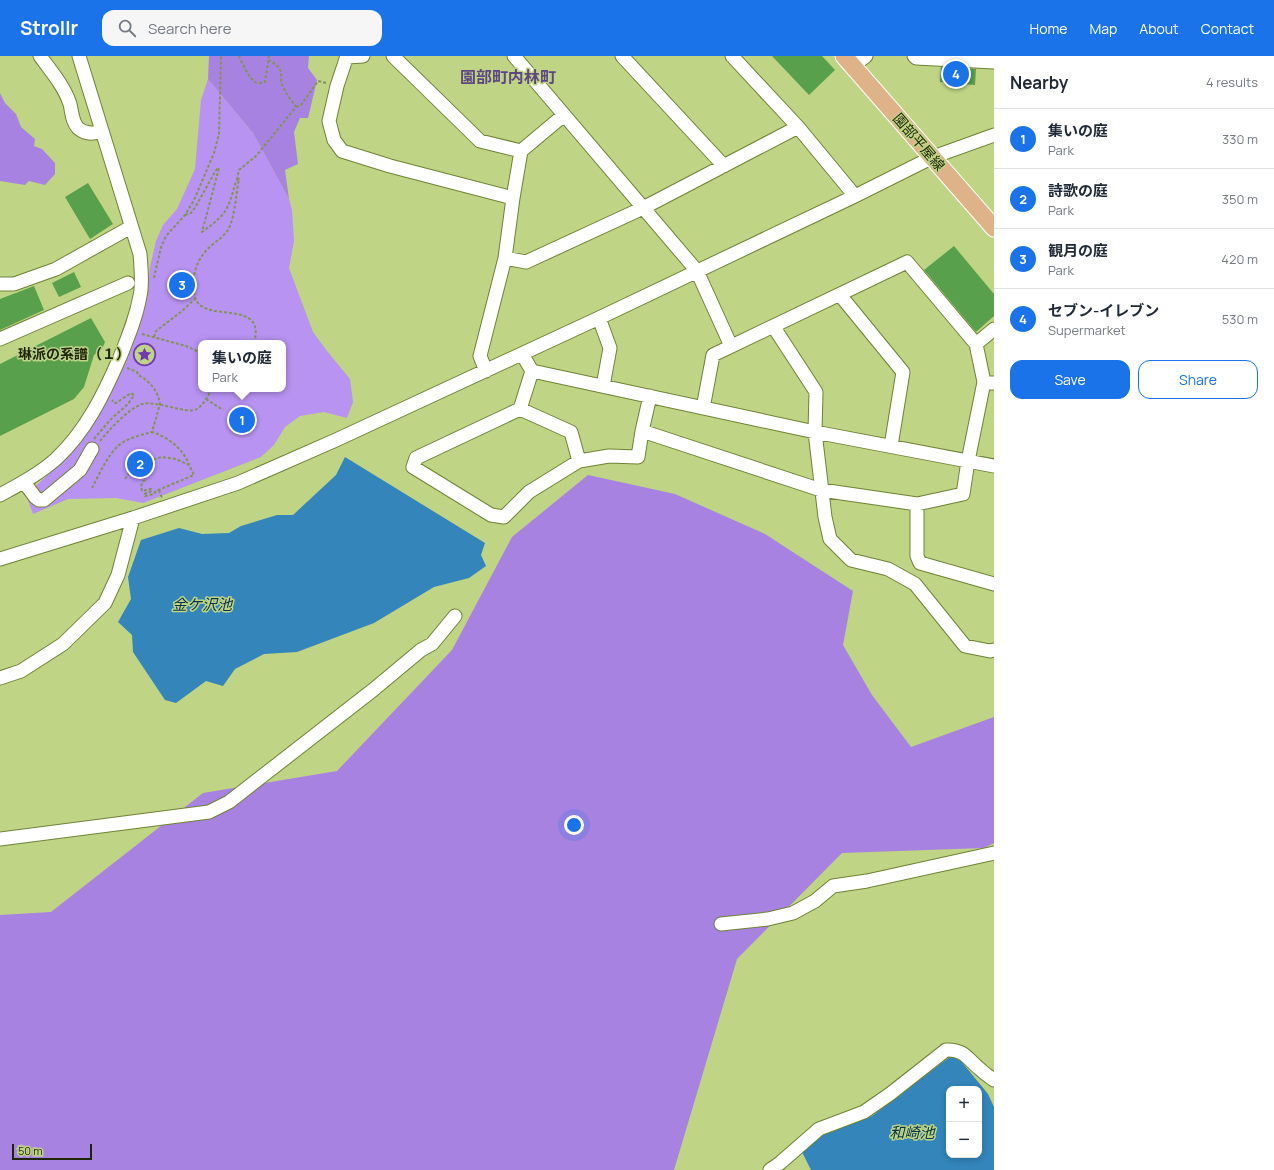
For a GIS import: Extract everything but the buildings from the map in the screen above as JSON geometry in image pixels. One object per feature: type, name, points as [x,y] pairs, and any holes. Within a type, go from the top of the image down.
[{"type":"main road","name":"園部平屋線","points":[[854,59],[933,157],[994,228]]},
{"type":"street","points":[[40,56],[63,88],[77,127],[84,132],[94,133],[102,131]]},
{"type":"street","points":[[0,495],[35,476],[56,459],[93,413],[132,327],[140,296],[142,275],[140,254],[79,56]]},
{"type":"street","points":[[362,56],[347,57],[337,86],[329,121],[334,140],[342,151],[390,166],[513,198]]},
{"type":"street","points":[[393,56],[480,141],[521,151]]},
{"type":"street","points":[[514,56],[697,272],[731,346]]},
{"type":"street","points":[[622,56],[724,166]]},
{"type":"street","points":[[732,56],[798,127],[855,196]]},
{"type":"street","points":[[914,56],[916,58],[994,62]]},
{"type":"street","points":[[486,371],[480,356],[504,258],[521,151],[564,115]]},
{"type":"street","points":[[504,258],[526,262],[643,208],[798,127]]},
{"type":"street","points":[[0,559],[133,518],[238,483],[336,440],[599,318],[855,196],[933,157],[994,136]]},
{"type":"street","points":[[0,284],[14,284],[56,268],[131,227]]},
{"type":"street","points":[[642,431],[821,490],[917,504],[963,494],[968,461],[989,382],[976,344],[907,262],[713,355],[703,408]]},
{"type":"street","points":[[0,339],[128,283]]},
{"type":"street","points":[[840,294],[903,372],[891,446]]},
{"type":"street","points":[[599,318],[610,348],[602,386]]},
{"type":"street","points":[[775,329],[816,392],[815,432],[821,490],[830,539],[851,560],[888,569],[915,584],[965,646],[994,650]]},
{"type":"street","points":[[976,344],[994,329]]},
{"type":"street","points":[[522,354],[532,371],[815,432],[994,466]]},
{"type":"street","points":[[532,371],[520,409],[416,458],[413,467],[490,515],[504,517],[529,492],[579,461],[609,456],[638,457],[650,396]]},
{"type":"street","points":[[520,409],[570,432],[579,461]]},
{"type":"street","points":[[24,482],[34,497],[39,500],[44,500],[80,470],[89,451],[72,441]]},
{"type":"street","points":[[917,504],[917,556],[920,563],[994,584]]},
{"type":"street","points":[[0,678],[21,671],[63,644],[105,603],[118,575],[133,518]]},
{"type":"street","points":[[0,839],[209,812],[229,802],[373,690],[421,650],[432,644],[455,616]]},
{"type":"street","points":[[721,924],[768,919],[793,913],[815,901],[833,886],[867,881],[994,853]]},
{"type":"street","points":[[770,1170],[819,1129],[864,1112],[890,1094],[946,1050],[954,1049],[964,1053],[981,1070],[994,1080]]},
{"type":"path","points":[[153,284],[157,260],[166,236],[185,215],[206,175],[214,152],[219,134],[221,56]]},
{"type":"path","points":[[239,56],[251,77],[255,82],[260,83],[265,82],[269,56]]},
{"type":"path","points":[[269,60],[280,69],[283,88],[296,108]]},
{"type":"path","points":[[185,215],[191,213],[216,170],[220,168],[202,232],[217,221],[226,211],[230,202],[239,170],[256,156],[296,108],[301,105],[318,81],[337,86]]},
{"type":"path","points":[[237,180],[238,179],[232,218],[228,231],[202,254],[198,262],[194,274],[196,298],[198,304],[205,308],[246,316],[252,321],[255,329],[255,340]]},
{"type":"path","points":[[154,337],[156,331],[196,298]]},
{"type":"path","points":[[141,333],[186,346],[198,352]]},
{"type":"path","points":[[126,367],[137,372],[138,375],[147,380],[157,394],[160,404],[152,432]]},
{"type":"path","points":[[89,451],[114,425],[135,407],[143,404],[160,404],[191,411],[197,409],[210,392]]},
{"type":"path","points":[[89,451],[110,420],[128,404],[134,395],[131,393],[116,403],[112,401],[111,398],[113,395]]},
{"type":"path","points":[[206,398],[223,410]]},
{"type":"path","points":[[92,488],[111,454],[119,445],[135,436],[152,432],[173,443],[186,457],[194,475],[156,491],[154,494],[145,496],[144,494],[152,492],[151,489],[142,491],[141,486],[143,481],[147,480]]},
{"type":"path","points":[[125,479],[129,473],[155,459],[162,457],[176,459],[189,465]]},
{"type":"shaded area","points":[[209,56],[309,56],[308,68],[317,80],[308,118],[300,118],[294,132],[298,164],[285,170],[289,199],[253,133],[208,79]]},
{"type":"shaded area","points":[[208,79],[253,133],[289,199],[292,210],[294,241],[289,268],[313,332],[350,379],[353,402],[347,418],[324,412],[300,416],[285,427],[274,445],[261,457],[143,503],[116,498],[68,499],[33,514],[26,495],[65,459],[113,387],[137,331],[147,293],[150,267],[156,241],[163,225],[177,209],[195,169],[201,100]]},
{"type":"shaded area","points":[[0,93],[5,103],[16,114],[21,127],[35,139],[34,146],[42,149],[55,163],[55,174],[45,185],[29,181],[25,185],[0,181]]},
{"type":"shaded area","points":[[588,475],[675,494],[765,534],[853,591],[843,645],[872,695],[911,747],[994,717],[994,843],[984,848],[842,853],[737,959],[674,1170],[0,1170],[0,915],[51,912],[203,793],[337,771],[452,650],[512,537]]},
{"type":"water","name":"金ケ沢池","points":[[345,457],[485,543],[481,555],[486,566],[469,578],[434,587],[374,623],[297,652],[264,654],[235,669],[223,686],[206,681],[176,703],[165,700],[133,652],[132,635],[118,622],[131,599],[128,577],[141,540],[179,528],[202,534],[229,533],[241,526],[277,515],[293,515],[336,475]]},
{"type":"water","name":"和崎池","points":[[951,1056],[961,1061],[981,1086],[946,1086],[946,1158],[982,1158],[982,1087],[988,1094],[994,1107],[994,1170],[811,1170],[802,1152],[808,1145],[823,1135],[872,1116]]},
{"type":"place","name":"セブン-イレブン","points":[[956,74]]},
{"type":"place","name":"観月の庭","points":[[182,285]]},
{"type":"place","name":"琳派の系譜（１）","points":[[145,354]]},
{"type":"place","name":"集いの庭","points":[[242,420]]},
{"type":"place","name":"詩歌の庭","points":[[140,464]]},
{"type":"district","name":"園部町内林町","points":[[508,77]]}]
